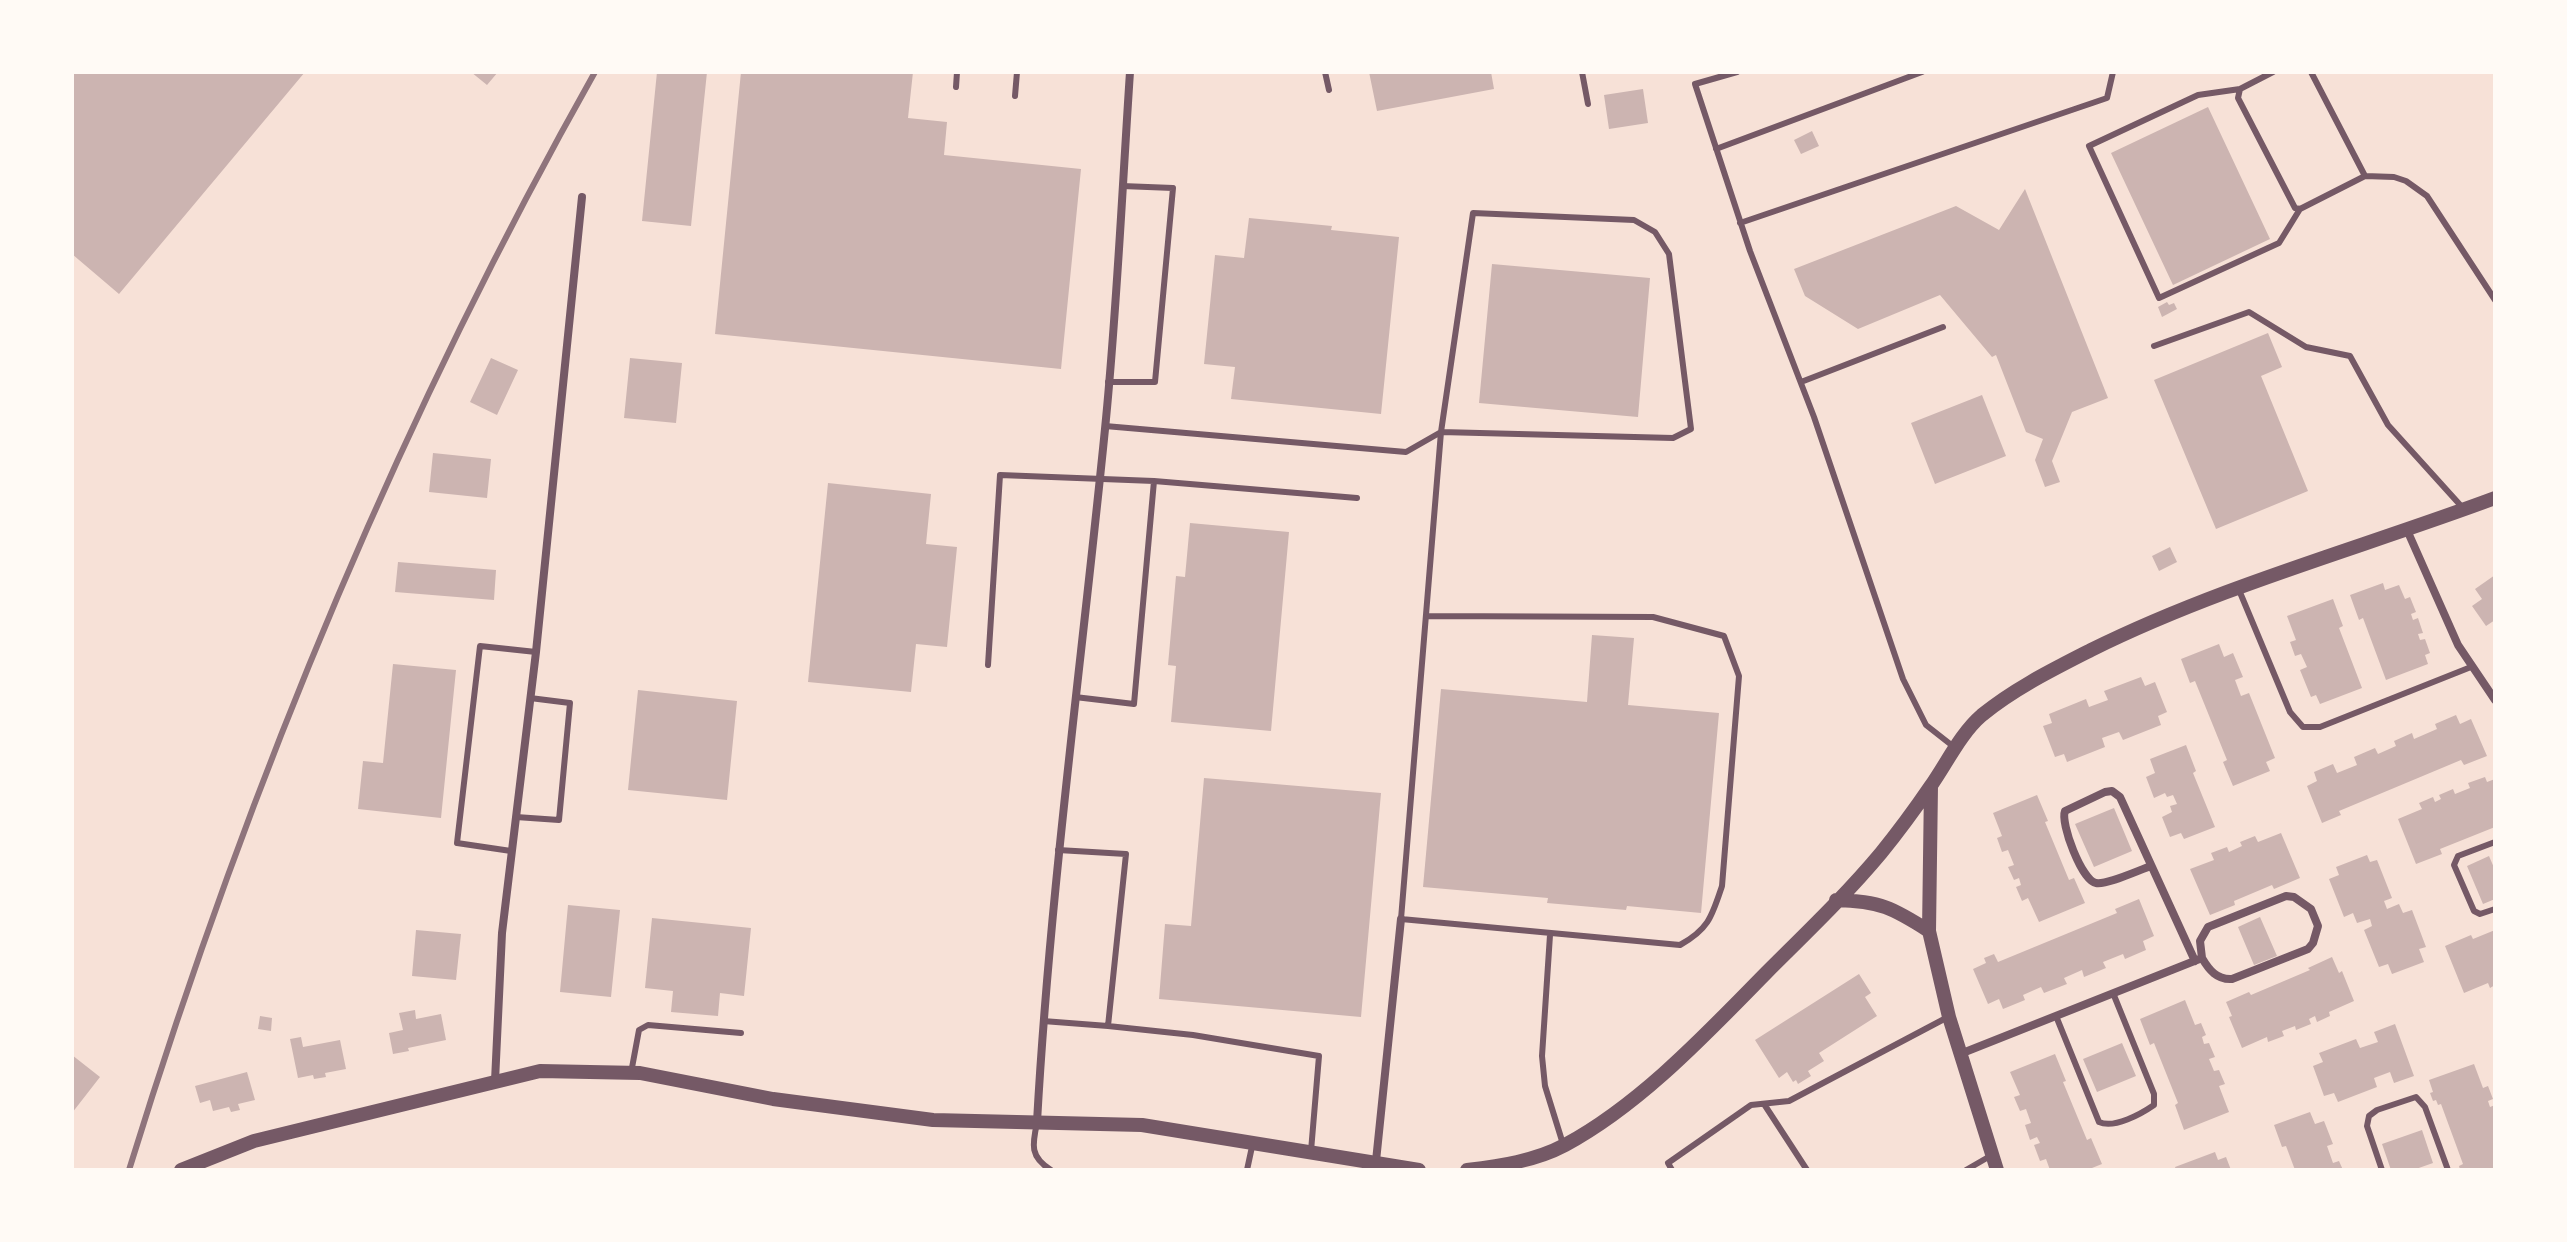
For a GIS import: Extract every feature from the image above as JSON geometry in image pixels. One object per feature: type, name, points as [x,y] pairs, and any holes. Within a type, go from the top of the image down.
[{"type":"street","points":[[1037,1122],[1058,850],[1105,426],[1130,72]]},
{"type":"street","points":[[495,1081],[502,933],[536,652],[582,197]]},
{"type":"street","points":[[1467,1170],[1508,1165],[1564,1146],[1627,1104],[1717,1023],[1881,853],[1931,786],[1954,747],[1980,717],[2038,677],[2138,627],[2495,498]]},
{"type":"street","points":[[2407,530],[2458,645],[2495,700]]},
{"type":"street","points":[[1931,786],[1929,931],[1949,1017],[1994,1163]]},
{"type":"street","points":[[2151,866],[2100,884],[2091,881],[2064,826],[2065,811],[2105,792],[2117,793],[2198,960],[2220,978],[2232,979],[2308,949],[2317,934],[2316,918],[2303,902],[2286,896],[2208,927],[2200,941],[2198,960]]},
{"type":"street","points":[[1836,900],[1862,901],[1896,909],[1929,931]]},
{"type":"street","points":[[1376,1161],[1401,919]]},
{"type":"street","points":[[1960,1054],[2198,960]]},
{"type":"street","points":[[181,1170],[254,1141],[540,1071],[631,1073],[773,1099],[933,1120],[1142,1125],[1419,1170]]},
{"type":"lane","points":[[956,87],[957,72]]},
{"type":"lane","points":[[1015,96],[1017,72]]},
{"type":"lane","points":[[1325,72],[1329,90]]},
{"type":"lane","points":[[1582,72],[1588,104]]},
{"type":"lane","points":[[1737,72],[1695,84],[1740,223],[1801,382],[1903,679],[1926,725],[1954,747]]},
{"type":"lane","points":[[1716,149],[1922,72]]},
{"type":"lane","points":[[1740,223],[2107,98],[2113,72]]},
{"type":"lane","points":[[2273,72],[2240,89],[2198,95],[2089,146],[2159,298],[2279,243],[2300,209],[2365,176],[2394,177],[2406,181],[2427,196],[2495,300]]},
{"type":"lane","points":[[2311,72],[2365,176]]},
{"type":"lane","points":[[2240,89],[2238,98],[2295,208],[2300,209]]},
{"type":"lane","points":[[1108,382],[1155,382],[1173,188],[1122,186]]},
{"type":"lane","points":[[1105,426],[1406,452],[1441,432],[1673,438],[1691,429],[1669,254],[1655,232],[1634,220],[1473,213],[1441,432],[1401,919],[1680,945],[1698,935],[1712,918],[1722,886],[1739,676],[1724,636],[1653,617],[1426,616]]},
{"type":"lane","points":[[2154,346],[2249,312],[2306,347],[2350,356],[2388,425],[2464,510]]},
{"type":"lane","points":[[1801,382],[1943,327]]},
{"type":"lane","points":[[988,665],[1000,475],[1154,481],[1357,498]]},
{"type":"lane","points":[[1075,697],[1134,704],[1154,481]]},
{"type":"lane","points":[[2238,589],[2290,712],[2303,727],[2320,727],[2471,667]]},
{"type":"lane","points":[[511,851],[457,843],[480,646],[536,652]]},
{"type":"lane","points":[[516,817],[559,820],[570,703],[530,698]]},
{"type":"lane","points":[[2495,842],[2458,856],[2454,865],[2471,908],[2480,914],[2495,909]]},
{"type":"lane","points":[[1058,850],[1126,854],[1108,1026]]},
{"type":"lane","points":[[1550,935],[1542,1056],[1545,1086],[1564,1146]]},
{"type":"lane","points":[[2056,1016],[2099,1122],[2107,1125],[2124,1120],[2150,1108],[2155,1100],[2113,993]]},
{"type":"lane","points":[[1672,1170],[1668,1163],[1751,1105],[1789,1101],[1949,1017]]},
{"type":"lane","points":[[1043,1021],[1193,1035],[1319,1056],[1311,1151]]},
{"type":"lane","points":[[631,1073],[639,1030],[648,1025],[741,1033]]},
{"type":"lane","points":[[2382,1170],[2367,1126],[2369,1116],[2377,1110],[2416,1097],[2425,1107],[2448,1170]]},
{"type":"lane","points":[[1764,1104],[1807,1170]]},
{"type":"lane","points":[[1037,1122],[1032,1148],[1036,1159],[1051,1170]]},
{"type":"lane","points":[[1247,1170],[1253,1142]]},
{"type":"lane","points":[[1966,1170],[1994,1163]]},
{"type":"building","points":[[72,72],[305,72],[119,294],[72,254]]},
{"type":"building","points":[[471,72],[498,72],[487,85]]},
{"type":"building","points":[[657,72],[707,72],[691,226],[642,221]]},
{"type":"building","points":[[741,72],[913,72],[908,118],[947,122],[944,155],[1081,169],[1061,369],[715,334]]},
{"type":"building","points":[[1369,72],[1491,72],[1494,89],[1377,111]]},
{"type":"building","points":[[1643,89],[1648,123],[1609,129],[1604,95]]},
{"type":"building","points":[[2208,107],[2270,239],[2173,285],[2111,153]]},
{"type":"building","points":[[1812,131],[1819,146],[1801,154],[1794,140]]},
{"type":"building","points":[[2025,189],[2108,398],[2072,412],[2052,461],[2060,482],[2045,487],[2035,460],[2043,439],[2026,432],[1996,355],[1992,357],[1940,295],[1858,329],[1805,296],[1794,269],[1956,206],[1999,230]]},
{"type":"building","points":[[1249,218],[1332,226],[1331,230],[1399,237],[1381,414],[1231,399],[1235,367],[1204,364],[1215,255],[1244,258]]},
{"type":"building","points":[[1492,264],[1650,278],[1638,417],[1479,403]]},
{"type":"building","points":[[2167,302],[2169,305],[2174,303],[2177,309],[2162,317],[2158,307]]},
{"type":"building","points":[[2268,333],[2282,367],[2261,376],[2308,491],[2216,529],[2154,380]]},
{"type":"building","points":[[491,358],[518,370],[497,415],[470,402]]},
{"type":"building","points":[[630,358],[682,363],[676,423],[624,418]]},
{"type":"building","points":[[1982,395],[2006,456],[1935,484],[1911,423]]},
{"type":"building","points":[[433,453],[491,459],[487,498],[429,492]]},
{"type":"building","points":[[828,483],[931,494],[926,544],[957,547],[947,647],[916,644],[911,692],[808,682]]},
{"type":"building","points":[[1190,523],[1289,532],[1271,731],[1171,722],[1176,666],[1168,665],[1176,576],[1185,577]]},
{"type":"building","points":[[2170,547],[2177,562],[2159,571],[2152,556]]},
{"type":"building","points":[[398,562],[496,570],[494,600],[395,592]]},
{"type":"building","points":[[2495,575],[2495,620],[2486,626],[2472,606],[2482,599],[2475,589]]},
{"type":"building","points":[[2383,583],[2385,590],[2399,585],[2405,599],[2410,597],[2416,612],[2411,614],[2413,620],[2418,618],[2423,633],[2418,634],[2420,640],[2425,639],[2430,653],[2425,655],[2428,664],[2386,680],[2363,618],[2359,620],[2350,595]]},
{"type":"building","points":[[2333,599],[2343,626],[2339,628],[2362,688],[2320,704],[2316,695],[2311,697],[2300,670],[2307,667],[2301,654],[2295,656],[2290,642],[2296,640],[2287,616]]},
{"type":"building","points":[[1592,635],[1634,638],[1628,705],[1719,713],[1701,913],[1547,903],[1548,898],[1423,887],[1441,689],[1587,702]]},
{"type":"building","points":[[2219,644],[2224,657],[2233,653],[2243,677],[2235,680],[2241,696],[2249,693],[2275,758],[2266,762],[2270,771],[2233,786],[2223,762],[2227,760],[2195,681],[2190,683],[2181,659]]},
{"type":"building","points":[[393,664],[456,670],[441,818],[358,809],[363,761],[383,763]]},
{"type":"building","points":[[2141,677],[2145,686],[2155,682],[2167,712],[2158,716],[2161,725],[2123,740],[2119,732],[2102,738],[2105,747],[2067,762],[2064,754],[2055,757],[2043,726],[2052,723],[2049,714],[2086,699],[2089,707],[2108,700],[2104,691]]},
{"type":"building","points":[[638,690],[737,701],[727,800],[628,790]]},
{"type":"building","points":[[2456,715],[2460,724],[2471,719],[2487,756],[2464,765],[2461,760],[2339,811],[2341,815],[2322,823],[2307,786],[2317,781],[2314,772],[2333,764],[2337,773],[2357,765],[2354,757],[2375,748],[2378,754],[2396,746],[2394,741],[2412,733],[2414,739],[2437,729],[2435,724]]},
{"type":"building","points":[[2186,745],[2196,771],[2193,773],[2215,827],[2184,839],[2181,833],[2170,837],[2162,817],[2172,812],[2170,806],[2177,804],[2173,795],[2167,797],[2165,793],[2154,798],[2146,777],[2155,773],[2150,759]]},
{"type":"building","points":[[2485,777],[2487,782],[2495,779],[2495,827],[2440,849],[2442,854],[2416,864],[2398,819],[2422,809],[2419,803],[2433,797],[2435,802],[2441,799],[2439,795],[2453,789],[2455,794],[2470,788],[2468,783]]},
{"type":"building","points":[[1204,778],[1381,793],[1361,1017],[1159,999],[1165,924],[1191,926]]},
{"type":"building","points":[[2037,795],[2069,880],[2074,878],[2085,903],[2039,922],[2028,898],[2022,901],[2016,887],[2021,885],[2019,878],[2014,880],[2008,867],[2014,865],[2008,850],[2002,852],[1997,838],[2002,836],[1993,813]]},
{"type":"building","points":[[2114,808],[2132,851],[2094,867],[2075,824]]},
{"type":"building","points":[[2281,833],[2300,878],[2274,889],[2272,885],[2210,915],[2190,869],[2214,860],[2211,853],[2227,847],[2229,852],[2242,846],[2240,842],[2255,836],[2258,842]]},
{"type":"building","points":[[2367,855],[2370,862],[2377,860],[2392,898],[2384,901],[2387,909],[2399,904],[2403,913],[2412,910],[2426,947],[2419,949],[2424,962],[2392,974],[2388,964],[2379,967],[2364,930],[2372,926],[2370,919],[2357,923],[2353,913],[2344,917],[2329,879],[2339,875],[2336,867]]},
{"type":"building","points":[[2489,856],[2495,870],[2495,899],[2483,904],[2467,866]]},
{"type":"building","points":[[2139,899],[2154,936],[2143,941],[2146,950],[2125,959],[2123,954],[2103,962],[2106,968],[2084,977],[2082,970],[2064,978],[2067,984],[2044,993],[2041,987],[2023,995],[2025,1000],[2003,1009],[1999,999],[1988,1004],[1973,969],[1986,963],[1984,958],[1994,954],[1998,962],[2117,913],[2115,909]]},
{"type":"building","points":[[568,905],[620,910],[611,997],[560,992]]},
{"type":"building","points":[[2260,917],[2277,956],[2254,965],[2238,927]]},
{"type":"building","points":[[652,918],[751,928],[744,996],[720,993],[718,1016],[671,1012],[673,991],[645,988]]},
{"type":"building","points":[[416,930],[461,934],[456,980],[412,976]]},
{"type":"building","points":[[2495,930],[2495,985],[2490,988],[2488,983],[2464,993],[2445,946],[2471,935],[2473,939]]},
{"type":"building","points":[[2332,957],[2339,973],[2342,971],[2354,1001],[2329,1012],[2330,1016],[2317,1022],[2315,1016],[2309,1019],[2311,1024],[2282,1031],[2284,1036],[2268,1042],[2267,1037],[2242,1048],[2226,1002],[2310,970],[2308,968]]},
{"type":"building","points":[[1859,974],[1871,993],[1865,997],[1877,1016],[1819,1053],[1824,1061],[1808,1071],[1811,1076],[1798,1084],[1787,1072],[1779,1078],[1755,1040]]},
{"type":"building","points":[[2185,1000],[2195,1025],[2201,1023],[2206,1035],[2202,1037],[2204,1044],[2209,1043],[2215,1057],[2209,1059],[2214,1071],[2219,1070],[2225,1084],[2219,1086],[2229,1112],[2184,1130],[2175,1105],[2178,1103],[2154,1043],[2150,1045],[2140,1019]]},
{"type":"building","points":[[415,1010],[416,1019],[441,1014],[446,1040],[393,1054],[389,1033],[403,1030],[399,1013]]},
{"type":"building","points":[[260,1016],[272,1018],[271,1031],[258,1029]]},
{"type":"building","points":[[2395,1024],[2414,1076],[2394,1083],[2390,1072],[2374,1078],[2377,1087],[2338,1102],[2334,1093],[2324,1096],[2313,1066],[2323,1062],[2319,1053],[2356,1039],[2360,1048],[2378,1042],[2374,1032]]},
{"type":"building","points":[[301,1037],[303,1047],[340,1040],[346,1069],[325,1073],[326,1077],[314,1079],[313,1075],[298,1078],[290,1039]]},
{"type":"building","points":[[2122,1043],[2136,1076],[2097,1092],[2083,1059]]},
{"type":"building","points":[[2055,1054],[2087,1140],[2091,1138],[2102,1164],[2087,1170],[2050,1170],[2046,1159],[2040,1161],[2034,1145],[2040,1143],[2037,1137],[2030,1140],[2025,1125],[2031,1123],[2026,1109],[2020,1111],[2014,1097],[2020,1095],[2010,1072]]},
{"type":"building","points":[[72,1055],[100,1077],[72,1113]]},
{"type":"building","points":[[2474,1064],[2483,1088],[2488,1086],[2493,1099],[2488,1101],[2490,1107],[2495,1105],[2495,1170],[2460,1170],[2459,1166],[2463,1164],[2441,1104],[2433,1101],[2430,1093],[2433,1092],[2429,1080]]},
{"type":"building","points":[[247,1072],[255,1100],[238,1104],[240,1110],[231,1112],[229,1107],[213,1111],[210,1100],[200,1103],[195,1086]]},
{"type":"building","points":[[2310,1112],[2315,1124],[2324,1121],[2333,1144],[2327,1146],[2333,1163],[2339,1161],[2343,1170],[2295,1170],[2274,1125]]},
{"type":"building","points":[[2422,1130],[2433,1163],[2413,1170],[2391,1170],[2382,1144]]},
{"type":"building","points":[[2215,1152],[2218,1160],[2226,1157],[2231,1170],[2176,1170],[2175,1167]]},
{"type":"railway","points":[[129,1170],[224,887],[276,747],[333,609],[456,336],[595,72]]}]
